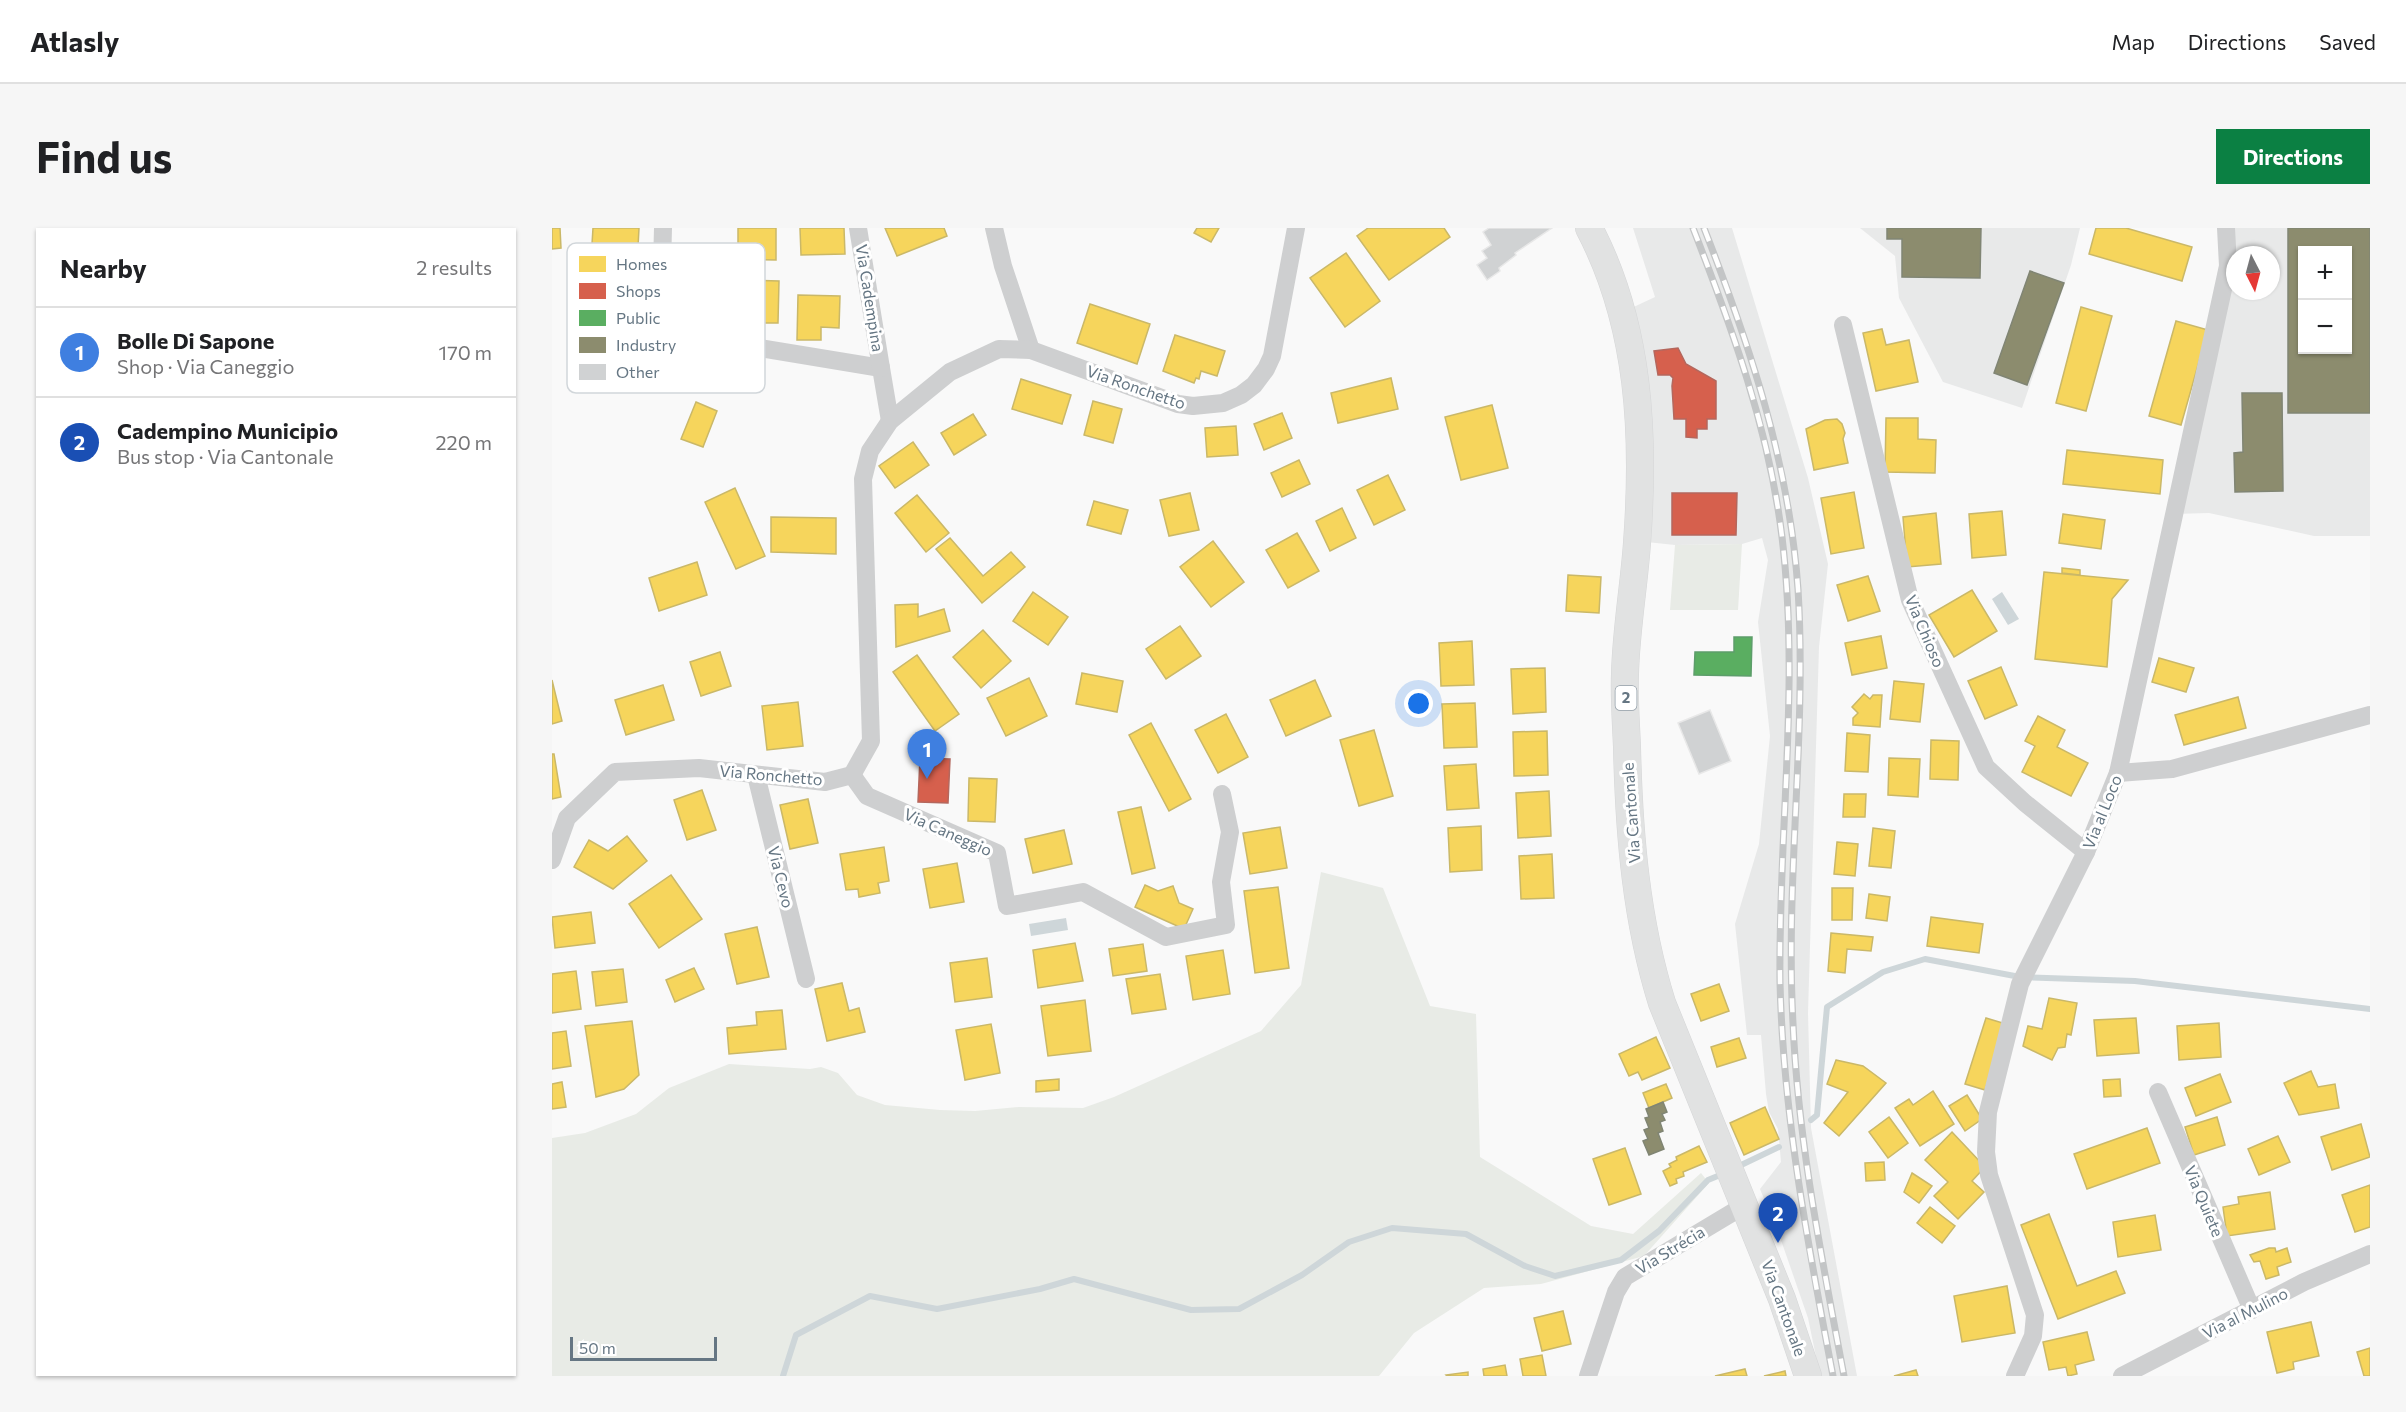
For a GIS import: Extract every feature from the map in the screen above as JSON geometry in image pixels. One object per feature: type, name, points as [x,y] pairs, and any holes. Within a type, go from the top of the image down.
[{"type":"main road","name":"Via Cantonale","points":[[1589,228],[1611,276],[1623,312],[1636,384],[1639,418],[1637,541],[1625,674],[1629,817],[1635,876],[1653,972],[1671,1024],[1782,1299],[1808,1376]]},
{"type":"street","points":[[663,228],[663,243]]},
{"type":"street","name":"Via Cadempina","points":[[858,228],[881,369]]},
{"type":"street","points":[[994,228],[1003,266],[1031,350]]},
{"type":"street","name":"Via Ronchetto","points":[[552,860],[567,818],[615,772],[699,768],[825,783],[852,775],[871,741],[863,478],[870,451],[890,421],[950,372],[999,349],[1031,350],[1178,404],[1208,406],[1241,395],[1254,385],[1272,356],[1296,228]]},
{"type":"street","name":"Via al Loco","points":[[2015,1376],[2033,1336],[2035,1315],[1989,1175],[1986,1125],[2022,978],[2086,852],[2118,773],[2228,266],[2226,228]]},
{"type":"street","name":"Via Chioso","points":[[1843,325],[1910,600],[1986,767],[2025,803],[2086,852]]},
{"type":"street","points":[[765,349],[881,369],[890,421]]},
{"type":"street","points":[[2118,773],[2172,769],[2370,715]]},
{"type":"street","name":"Via Cevo","points":[[756,775],[806,979]]},
{"type":"street","name":"Via Caneggio","points":[[852,775],[867,796],[997,853],[1007,906],[1083,892],[1166,937],[1226,926],[1221,882],[1230,832],[1222,794]]},
{"type":"street","name":"Via Quiete","points":[[2158,1092],[2252,1310]]},
{"type":"street","name":"Via Strécia","points":[[1588,1376],[1616,1292],[1625,1276],[1741,1197]]},
{"type":"street","name":"Via al Mulino","points":[[2122,1376],[2304,1282],[2370,1254]]},
{"type":"shaded area","points":[[1633,228],[1732,228],[1808,478],[1828,564],[1819,647],[1808,1013],[1811,1128],[1857,1376],[1820,1376],[1808,1318],[1760,1189],[1781,1162],[1778,1129],[1769,1112],[1761,1035],[1747,1035],[1735,924],[1759,844],[1770,736],[1758,622],[1768,560],[1762,538],[1742,544],[1675,545],[1637,541],[1623,312],[1655,297]]},
{"type":"shaded area","points":[[1860,228],[2080,228],[2071,265],[2022,408],[1943,382],[1899,298],[1895,256]]},
{"type":"shaded area","points":[[2226,228],[2370,228],[2370,536],[2314,536],[2209,513],[2174,514]]},
{"type":"shaded area","points":[[1742,544],[1738,610],[1670,610],[1675,545]]},
{"type":"shaded area","points":[[2002,592],[2019,619],[2008,625],[1992,599]]},
{"type":"shaded area","points":[[1321,872],[1383,888],[1430,1006],[1476,1014],[1480,1157],[1591,1226],[1633,1234],[1701,1173],[1709,1183],[1644,1256],[1541,1284],[1484,1288],[1414,1333],[1379,1376],[552,1376],[552,1138],[585,1133],[636,1114],[669,1088],[729,1064],[810,1069],[821,1067],[838,1073],[857,1095],[885,1105],[975,1111],[1019,1107],[1083,1108],[1114,1097],[1261,1031],[1301,985]]},
{"type":"shaded area","points":[[1066,918],[1068,930],[1031,936],[1029,924]]},
{"type":"building: Homes","points":[[552,228],[560,228],[561,248],[552,249]]},
{"type":"building: Homes","points":[[593,228],[639,228],[638,243],[592,243]]},
{"type":"building: Homes","points":[[738,228],[776,228],[776,260],[765,260],[765,243],[738,243]]},
{"type":"building: Homes","points":[[800,228],[844,228],[845,254],[801,255]]},
{"type":"building: Homes","points":[[885,228],[944,228],[947,236],[897,256]]},
{"type":"building: Homes","points":[[1197,228],[1219,228],[1211,242],[1194,233]]},
{"type":"building: Homes","points":[[1368,228],[1444,228],[1450,237],[1389,280],[1357,236]]},
{"type":"building: Homes","points":[[2096,228],[2126,228],[2192,247],[2182,281],[2089,254]]},
{"type":"building: Homes","points":[[1346,253],[1380,301],[1345,327],[1310,278]]},
{"type":"building: Homes","points":[[765,281],[779,281],[778,323],[765,323]]},
{"type":"building: Homes","points":[[798,295],[840,296],[839,328],[821,327],[821,340],[797,340]]},
{"type":"building: Homes","points":[[1090,304],[1150,324],[1137,364],[1077,343]]},
{"type":"building: Homes","points":[[2081,307],[2112,316],[2086,411],[2056,403]]},
{"type":"building: Homes","points":[[2176,321],[2208,330],[2181,425],[2149,416]]},
{"type":"building: Homes","points":[[1882,329],[1886,345],[1909,340],[1918,382],[1876,391],[1863,333]]},
{"type":"building: Homes","points":[[1175,335],[1225,351],[1217,376],[1201,371],[1199,379],[1196,378],[1194,383],[1163,371]]},
{"type":"building: Homes","points":[[1391,378],[1398,409],[1338,423],[1331,393]]},
{"type":"building: Homes","points":[[1021,379],[1071,395],[1062,424],[1012,409]]},
{"type":"building: Homes","points":[[1093,401],[1122,409],[1113,443],[1084,435]]},
{"type":"building: Homes","points":[[696,402],[717,411],[703,447],[681,439]]},
{"type":"building: Homes","points":[[1492,405],[1508,468],[1461,480],[1445,417]]},
{"type":"building: Homes","points":[[1282,413],[1292,438],[1264,450],[1254,424]]},
{"type":"building: Homes","points":[[973,414],[986,435],[954,455],[941,433]]},
{"type":"building: Homes","points":[[1886,418],[1918,418],[1918,439],[1936,440],[1935,473],[1885,472]]},
{"type":"building: Homes","points":[[1837,419],[1842,424],[1845,433],[1843,439],[1848,463],[1814,470],[1806,429],[1825,420]]},
{"type":"building: Homes","points":[[1236,426],[1238,455],[1207,457],[1205,428]]},
{"type":"building: Homes","points":[[913,442],[929,465],[895,488],[879,466]]},
{"type":"building: Homes","points":[[2067,450],[2163,460],[2160,494],[2063,484]]},
{"type":"building: Homes","points":[[1299,460],[1310,484],[1282,497],[1271,473]]},
{"type":"building: Homes","points":[[1388,475],[1405,510],[1374,525],[1357,490]]},
{"type":"building: Homes","points":[[735,488],[765,556],[736,569],[705,502]]},
{"type":"building: Homes","points":[[1854,492],[1864,548],[1831,554],[1821,498]]},
{"type":"building: Homes","points":[[1190,493],[1199,530],[1169,536],[1160,500]]},
{"type":"building: Homes","points":[[917,495],[949,533],[926,552],[895,513]]},
{"type":"building: Homes","points":[[1094,501],[1128,510],[1121,534],[1087,525]]},
{"type":"building: Homes","points":[[1342,508],[1356,538],[1330,551],[1316,521]]},
{"type":"building: Homes","points":[[2002,511],[2006,555],[1972,558],[1969,514]]},
{"type":"building: Homes","points":[[1936,513],[1941,564],[1907,567],[1903,517]]},
{"type":"building: Homes","points":[[2063,514],[2105,520],[2101,549],[2059,543]]},
{"type":"building: Homes","points":[[771,517],[836,518],[836,554],[771,552]]},
{"type":"building: Homes","points":[[1297,533],[1319,571],[1288,588],[1266,550]]},
{"type":"building: Homes","points":[[950,538],[983,576],[1011,552],[1025,567],[982,603],[936,549]]},
{"type":"building: Homes","points":[[1213,541],[1244,582],[1211,607],[1180,567]]},
{"type":"building: Homes","points":[[697,562],[707,595],[659,611],[649,578]]},
{"type":"building: Homes","points":[[2062,568],[2080,570],[2080,575],[2062,573]]},
{"type":"building: Homes","points":[[2044,572],[2128,580],[2112,599],[2107,667],[2035,659]]},
{"type":"building: Homes","points":[[1568,575],[1601,577],[1599,613],[1566,611]]},
{"type":"building: Homes","points":[[1868,576],[1880,611],[1848,621],[1837,585]]},
{"type":"building: Homes","points":[[1972,590],[1997,631],[1954,657],[1929,615]]},
{"type":"building: Homes","points":[[1033,592],[1068,617],[1048,645],[1013,621]]},
{"type":"building: Homes","points":[[918,604],[918,617],[944,609],[950,631],[896,647],[895,605]]},
{"type":"building: Homes","points":[[1180,626],[1201,656],[1166,679],[1146,649]]},
{"type":"building: Homes","points":[[983,630],[1011,661],[981,688],[953,657]]},
{"type":"building: Homes","points":[[1881,636],[1887,668],[1852,675],[1845,643]]},
{"type":"building: Homes","points":[[1472,641],[1474,685],[1441,686],[1439,643]]},
{"type":"building: Homes","points":[[720,652],[731,686],[701,696],[690,662]]},
{"type":"building: Homes","points":[[917,655],[959,714],[935,731],[893,672]]},
{"type":"building: Homes","points":[[2159,658],[2194,668],[2186,692],[2152,682]]},
{"type":"building: Homes","points":[[2001,667],[2017,705],[1985,719],[1968,681]]},
{"type":"building: Homes","points":[[1545,668],[1546,712],[1513,714],[1511,669]]},
{"type":"building: Homes","points":[[1082,673],[1123,681],[1117,712],[1076,704]]},
{"type":"building: Homes","points":[[1029,678],[1047,716],[1006,736],[987,698]]},
{"type":"building: Homes","points":[[552,680],[562,721],[552,724]]},
{"type":"building: Homes","points":[[1315,680],[1331,716],[1286,736],[1270,700]]},
{"type":"building: Homes","points":[[1894,681],[1924,684],[1920,722],[1890,719]]},
{"type":"building: Homes","points":[[663,685],[674,720],[626,735],[615,700]]},
{"type":"building: Homes","points":[[1864,694],[1870,699],[1873,695],[1882,695],[1880,727],[1853,725],[1853,718],[1858,713],[1852,707]]},
{"type":"building: Homes","points":[[2238,697],[2246,728],[2184,745],[2175,715]]},
{"type":"building: Homes","points":[[798,702],[803,746],[767,750],[762,706]]},
{"type":"building: Homes","points":[[1475,703],[1477,747],[1444,748],[1442,704]]},
{"type":"building: Homes","points":[[1226,714],[1248,757],[1218,773],[1195,730]]},
{"type":"building: Homes","points":[[2038,716],[2065,730],[2057,747],[2088,763],[2071,796],[2022,772],[2035,746],[2025,741]]},
{"type":"building: Homes","points":[[1151,723],[1191,799],[1169,811],[1129,735]]},
{"type":"building: Homes","points":[[1374,730],[1393,796],[1359,806],[1340,740]]},
{"type":"building: Homes","points":[[1547,731],[1548,775],[1514,776],[1513,732]]},
{"type":"building: Homes","points":[[1847,733],[1870,735],[1868,772],[1845,771]]},
{"type":"building: Homes","points":[[1931,740],[1959,741],[1958,780],[1930,779]]},
{"type":"building: Homes","points":[[552,754],[554,754],[561,797],[552,799]]},
{"type":"building: Homes","points":[[1889,758],[1920,759],[1918,797],[1888,795]]},
{"type":"building: Homes","points":[[1476,764],[1479,808],[1447,810],[1444,766]]},
{"type":"building: Homes","points":[[969,778],[997,779],[995,822],[968,821]]},
{"type":"building: Homes","points":[[702,790],[716,830],[687,840],[674,800]]},
{"type":"building: Homes","points":[[1549,791],[1551,836],[1518,838],[1516,793]]},
{"type":"building: Homes","points":[[1844,794],[1866,794],[1865,817],[1843,817]]},
{"type":"building: Homes","points":[[808,799],[818,843],[790,849],[780,805]]},
{"type":"building: Homes","points":[[1141,807],[1155,868],[1132,874],[1118,812]]},
{"type":"building: Homes","points":[[1481,826],[1482,870],[1450,872],[1448,828]]},
{"type":"building: Homes","points":[[1280,827],[1287,868],[1250,874],[1243,833]]},
{"type":"building: Homes","points":[[1873,828],[1895,831],[1891,868],[1869,866]]},
{"type":"building: Homes","points":[[1064,830],[1072,864],[1033,873],[1025,839]]},
{"type":"building: Homes","points":[[627,836],[647,861],[613,889],[574,867],[589,840],[608,851]]},
{"type":"building: Homes","points":[[1837,842],[1858,844],[1855,876],[1834,874]]},
{"type":"building: Homes","points":[[884,847],[889,881],[878,883],[880,893],[859,897],[858,889],[846,890],[840,854]]},
{"type":"building: Homes","points":[[1552,854],[1554,898],[1521,899],[1519,856]]},
{"type":"building: Homes","points":[[957,863],[964,902],[930,908],[923,869]]},
{"type":"building: Homes","points":[[671,875],[702,919],[659,948],[629,904]]},
{"type":"building: Homes","points":[[1145,885],[1158,891],[1173,886],[1179,903],[1193,909],[1184,929],[1135,907]]},
{"type":"building: Homes","points":[[1278,887],[1289,968],[1255,973],[1244,891]]},
{"type":"building: Homes","points":[[1832,888],[1853,888],[1852,920],[1832,920]]},
{"type":"building: Homes","points":[[1869,894],[1890,897],[1887,921],[1866,918]]},
{"type":"building: Homes","points":[[591,912],[595,943],[555,948],[552,917]]},
{"type":"building: Homes","points":[[1931,917],[1983,924],[1979,953],[1927,946]]},
{"type":"building: Homes","points":[[757,927],[769,977],[737,984],[725,934]]},
{"type":"building: Homes","points":[[1831,933],[1873,937],[1871,951],[1847,949],[1845,973],[1828,971]]},
{"type":"building: Homes","points":[[1075,943],[1083,981],[1038,988],[1033,950]]},
{"type":"building: Homes","points":[[1143,944],[1147,971],[1113,976],[1109,949]]},
{"type":"building: Homes","points":[[1223,950],[1230,994],[1193,1000],[1186,956]]},
{"type":"building: Homes","points":[[987,958],[992,997],[955,1002],[950,963]]},
{"type":"building: Homes","points":[[694,968],[704,989],[675,1002],[666,980]]},
{"type":"building: Homes","points":[[623,969],[627,1002],[596,1006],[592,972]]},
{"type":"building: Homes","points":[[576,971],[581,1009],[552,1013],[552,974]]},
{"type":"building: Homes","points":[[1160,974],[1166,1009],[1132,1014],[1126,979]]},
{"type":"building: Homes","points":[[842,983],[849,1011],[859,1008],[865,1032],[827,1041],[815,989]]},
{"type":"building: Homes","points":[[1719,984],[1729,1011],[1701,1021],[1691,994]]},
{"type":"building: Homes","points":[[2049,998],[2077,1003],[2071,1035],[2067,1034],[2065,1047],[2058,1048],[2052,1060],[2023,1046],[2028,1026],[2042,1029]]},
{"type":"building: Homes","points":[[1085,1000],[1091,1051],[1048,1056],[1041,1006]]},
{"type":"building: Homes","points":[[782,1010],[786,1049],[729,1054],[727,1028],[757,1025],[756,1012]]},
{"type":"building: Homes","points":[[1986,1018],[2006,1024],[1985,1090],[1965,1084]]},
{"type":"building: Homes","points":[[2136,1018],[2139,1053],[2097,1056],[2094,1020]]},
{"type":"building: Homes","points":[[632,1021],[639,1075],[624,1089],[596,1097],[585,1026]]},
{"type":"building: Homes","points":[[2219,1023],[2221,1057],[2179,1060],[2177,1026]]},
{"type":"building: Homes","points":[[991,1024],[1000,1073],[965,1080],[956,1030]]},
{"type":"building: Homes","points":[[566,1031],[571,1066],[552,1069],[552,1033]]},
{"type":"building: Homes","points":[[1656,1037],[1670,1068],[1642,1080],[1638,1072],[1629,1076],[1619,1054]]},
{"type":"building: Homes","points":[[1739,1038],[1746,1058],[1717,1067],[1711,1047]]},
{"type":"building: Homes","points":[[1836,1060],[1863,1066],[1886,1083],[1839,1136],[1824,1123],[1848,1092],[1827,1084]]},
{"type":"building: Homes","points":[[2311,1071],[2318,1087],[2335,1084],[2339,1108],[2299,1115],[2284,1083]]},
{"type":"building: Homes","points":[[2220,1074],[2231,1102],[2196,1116],[2185,1088]]},
{"type":"building: Homes","points":[[1059,1079],[1059,1090],[1036,1092],[1036,1081]]},
{"type":"building: Homes","points":[[2120,1079],[2121,1096],[2104,1097],[2103,1080]]},
{"type":"building: Homes","points":[[562,1082],[566,1107],[552,1109],[552,1084]]},
{"type":"building: Homes","points":[[1666,1084],[1672,1098],[1649,1108],[1643,1093]]},
{"type":"building: Homes","points":[[1933,1091],[1954,1124],[1920,1146],[1895,1108],[1909,1099],[1913,1105]]},
{"type":"building: Homes","points":[[1967,1095],[1982,1119],[1965,1131],[1949,1106]]},
{"type":"building: Homes","points":[[1765,1107],[1779,1139],[1744,1155],[1730,1123]]},
{"type":"building: Homes","points":[[1889,1117],[1908,1143],[1888,1158],[1869,1132]]},
{"type":"building: Homes","points":[[2217,1117],[2225,1145],[2194,1155],[2185,1127]]},
{"type":"building: Homes","points":[[2361,1124],[2370,1157],[2332,1170],[2321,1137]]},
{"type":"building: Homes","points":[[2147,1128],[2160,1163],[2087,1189],[2074,1154]]},
{"type":"building: Homes","points":[[1952,1132],[1985,1167],[1972,1181],[1984,1192],[1958,1219],[1934,1196],[1948,1182],[1925,1160]]},
{"type":"building: Homes","points":[[2278,1136],[2290,1162],[2259,1175],[2248,1149]]},
{"type":"building: Homes","points":[[1699,1146],[1707,1162],[1683,1172],[1684,1176],[1676,1179],[1677,1183],[1670,1186],[1663,1171],[1671,1167],[1669,1164],[1677,1160],[1676,1157]]},
{"type":"building: Homes","points":[[1625,1148],[1641,1194],[1609,1205],[1593,1159]]},
{"type":"building: Homes","points":[[1884,1162],[1885,1180],[1866,1181],[1865,1163]]},
{"type":"building: Homes","points":[[1912,1173],[1932,1186],[1919,1203],[1904,1192]]},
{"type":"building: Homes","points":[[2370,1185],[2370,1227],[2355,1232],[2342,1195]]},
{"type":"building: Homes","points":[[2270,1192],[2275,1229],[2227,1236],[2223,1207],[2239,1204],[2238,1197]]},
{"type":"building: Homes","points":[[1930,1207],[1955,1226],[1942,1243],[1917,1223]]},
{"type":"building: Homes","points":[[2049,1214],[2077,1286],[2116,1271],[2125,1293],[2058,1319],[2021,1225]]},
{"type":"building: Homes","points":[[2155,1215],[2161,1250],[2118,1257],[2113,1222]]},
{"type":"building: Homes","points":[[2275,1248],[2276,1252],[2287,1248],[2291,1262],[2277,1267],[2279,1275],[2266,1279],[2260,1261],[2254,1262],[2250,1255]]},
{"type":"building: Homes","points":[[2007,1286],[2015,1333],[1962,1342],[1954,1296]]},
{"type":"building: Homes","points":[[1563,1311],[1571,1344],[1542,1351],[1534,1318]]},
{"type":"building: Homes","points":[[2311,1322],[2319,1356],[2293,1362],[2294,1369],[2277,1373],[2267,1332]]},
{"type":"building: Homes","points":[[2087,1332],[2094,1360],[2075,1365],[2077,1374],[2068,1376],[2066,1367],[2049,1370],[2043,1342]]},
{"type":"building: Homes","points":[[2370,1348],[2370,1376],[2364,1376],[2357,1352]]},
{"type":"building: Homes","points":[[1542,1355],[1546,1376],[1523,1376],[1520,1359]]},
{"type":"building: Homes","points":[[1505,1365],[1507,1376],[1484,1376],[1483,1369]]},
{"type":"building: Homes","points":[[1745,1369],[1747,1376],[1715,1376]]},
{"type":"building: Homes","points":[[1916,1370],[1918,1376],[1894,1376]]},
{"type":"building: Homes","points":[[1785,1371],[1786,1376],[1764,1376]]},
{"type":"building: Homes","points":[[1468,1372],[1468,1376],[1446,1375]]},
{"type":"building: Shops","points":[[1678,348],[1686,364],[1716,381],[1716,419],[1707,419],[1707,429],[1697,429],[1697,438],[1686,437],[1686,419],[1674,419],[1673,378],[1670,375],[1658,375],[1654,351]]},
{"type":"building: Shops","points":[[1672,493],[1737,493],[1736,535],[1672,535]]},
{"type":"building: Shops","points":[[920,758],[950,759],[948,803],[918,802]]},
{"type":"building: Public","points":[[1734,637],[1752,637],[1751,676],[1694,675],[1695,652],[1734,652]]},
{"type":"building: Industry","points":[[1887,228],[1981,228],[1980,278],[1902,277],[1902,239],[1887,239]]},
{"type":"building: Industry","points":[[2288,228],[2370,228],[2370,413],[2288,413]]},
{"type":"building: Industry","points":[[2030,271],[2064,283],[2027,385],[1994,373]]},
{"type":"building: Industry","points":[[2242,393],[2282,393],[2283,491],[2235,492],[2234,453],[2243,452]]},
{"type":"building: Industry","points":[[1663,1102],[1667,1112],[1662,1114],[1665,1120],[1660,1122],[1663,1131],[1658,1133],[1664,1149],[1649,1155],[1643,1141],[1648,1139],[1644,1130],[1649,1128],[1645,1118],[1649,1117],[1646,1109]]},
{"type":"building: Other","points":[[1489,228],[1552,228],[1515,253],[1516,255],[1499,268],[1500,271],[1487,280],[1477,265],[1487,258],[1482,251],[1491,245],[1483,232]]},
{"type":"building: Other","points":[[1710,710],[1731,761],[1699,774],[1678,723]]},
{"type":"waterway","points":[[1811,1120],[1817,1115],[1827,1007],[1883,972],[1925,959],[2020,977],[2135,981],[2370,1009]]},
{"type":"waterway","points":[[1737,1167],[1779,1147]]},
{"type":"waterway","points":[[783,1376],[796,1335],[870,1296],[937,1309],[1040,1289],[1074,1279],[1191,1310],[1239,1309],[1302,1275],[1349,1242],[1392,1228],[1466,1234],[1525,1266],[1555,1276],[1621,1260],[1659,1231],[1708,1180],[1725,1173]]},
{"type":"railway","points":[[1693,228],[1722,303],[1758,418],[1768,457],[1782,537],[1789,648],[1789,704],[1780,926],[1782,1032],[1798,1180],[1833,1376]]},
{"type":"railway","points":[[1704,228],[1737,316],[1765,405],[1786,496],[1793,542],[1800,643],[1792,914],[1793,1023],[1806,1156],[1844,1376]]},
{"type":"place","name":"Bolle Di Sapone","points":[[927,779]]},
{"type":"place","name":"Cadempino Municipio","points":[[1778,1243]]}]
